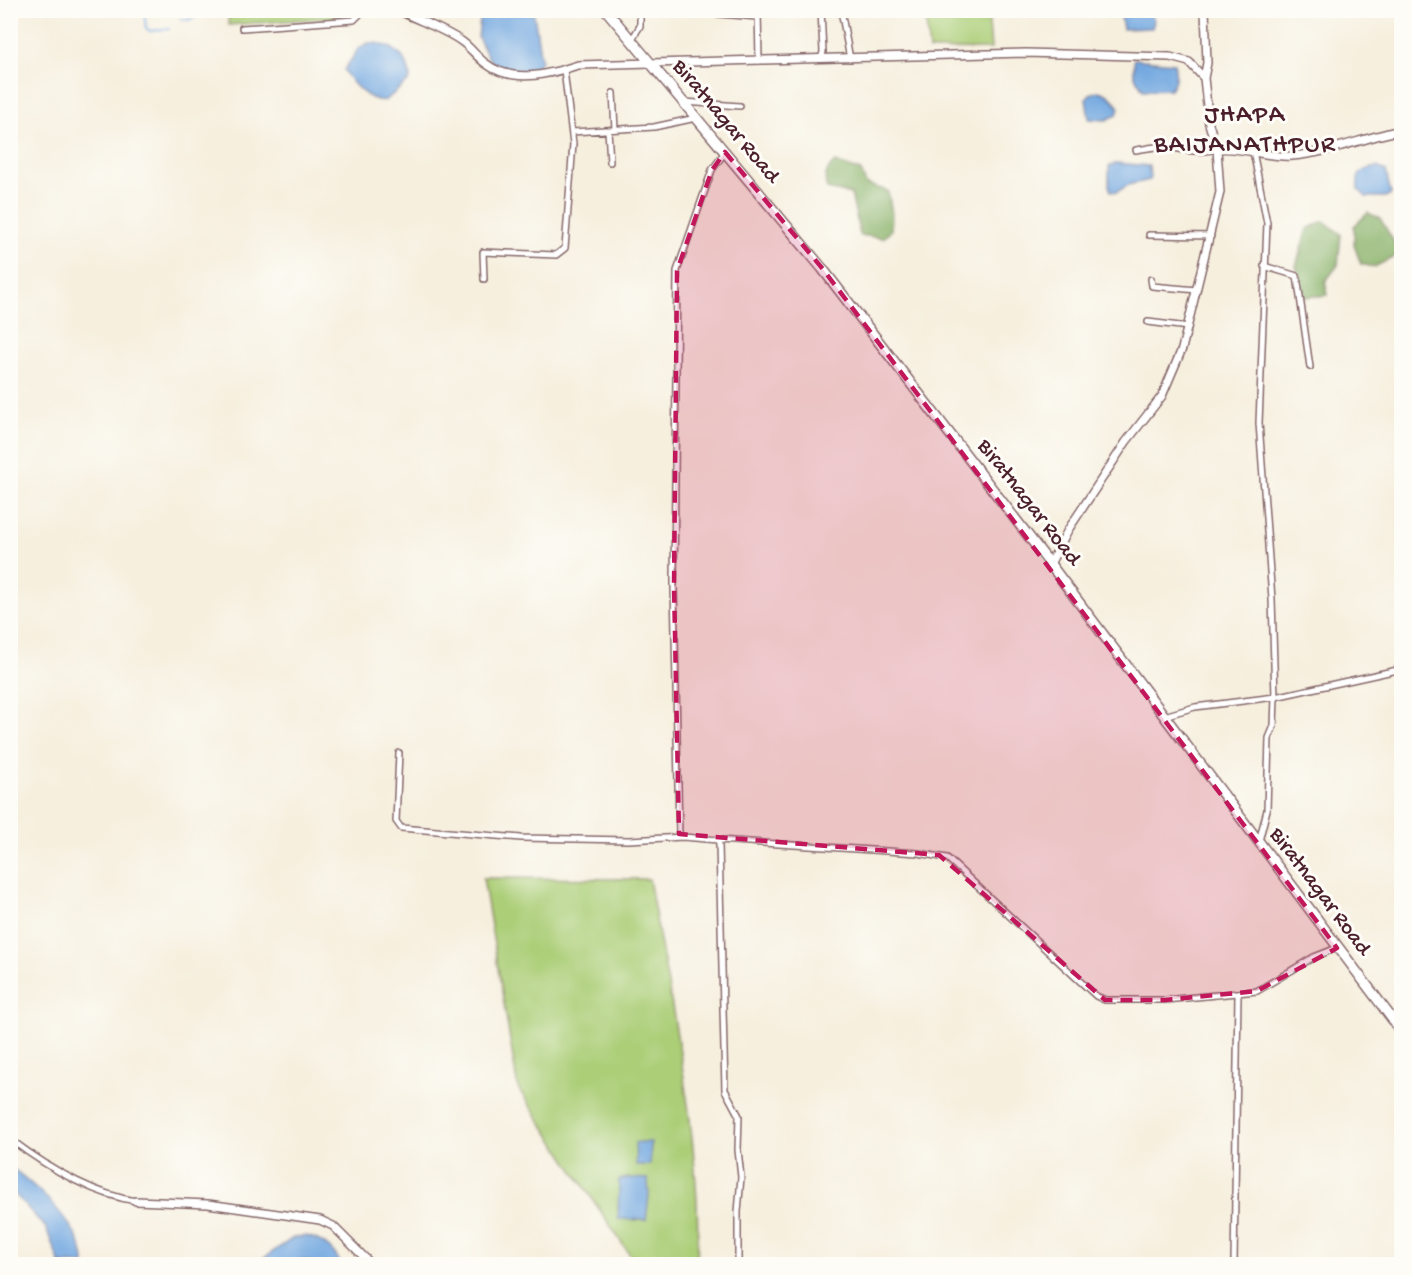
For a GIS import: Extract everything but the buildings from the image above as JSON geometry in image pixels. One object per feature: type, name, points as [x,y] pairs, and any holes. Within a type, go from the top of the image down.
[{"type":"main road","name":"Biratnagar Road","points":[[606,10],[822,268],[1050,564],[1401,1032]]},
{"type":"street","points":[[242,28],[354,20],[364,10]]},
{"type":"street","points":[[398,10],[446,32],[470,48],[484,62],[512,77],[564,70],[578,65],[1087,53],[1153,55],[1207,63]]},
{"type":"street","points":[[631,41],[640,26],[640,10]]},
{"type":"street","points":[[666,10],[758,14],[759,61]]},
{"type":"street","points":[[821,10],[823,52],[821,59]]},
{"type":"street","points":[[841,10],[850,59]]},
{"type":"street","points":[[1050,564],[1068,530],[1121,450],[1162,396],[1174,370],[1188,327],[1220,192],[1217,149],[1209,124],[1203,78],[1207,63],[1205,10]]},
{"type":"street","points":[[1189,62],[1203,78]]},
{"type":"street","points":[[484,279],[483,252],[556,255],[565,248],[572,132],[564,70]]},
{"type":"street","points":[[610,162],[613,93]]},
{"type":"street","points":[[682,102],[740,106]]},
{"type":"street","points":[[572,132],[654,127],[696,118]]},
{"type":"street","points":[[1136,150],[1162,147],[1204,152],[1233,147],[1287,156],[1306,155],[1401,130]]},
{"type":"street","points":[[1253,151],[1267,223],[1259,423],[1270,578],[1275,697],[1274,726],[1269,738],[1267,810],[1258,842]]},
{"type":"street","points":[[683,837],[677,829],[676,284],[677,270],[712,170],[725,152]]},
{"type":"street","points":[[1149,235],[1211,236]]},
{"type":"street","points":[[1264,266],[1297,276],[1310,367]]},
{"type":"street","points":[[1151,279],[1152,286],[1197,290]]},
{"type":"street","points":[[1148,322],[1188,327]]},
{"type":"street","points":[[1164,716],[1196,707],[1275,697],[1401,669]]},
{"type":"street","points":[[399,753],[396,821],[401,828],[521,838],[629,840],[683,837],[939,855],[947,858],[1096,996],[1105,1000],[1165,1000],[1238,994],[1269,985],[1305,963],[1337,948]]},
{"type":"street","points":[[718,840],[725,1090],[739,1116],[738,1150],[741,1177],[738,1264]]},
{"type":"street","points":[[1234,1263],[1238,994]]},
{"type":"street","points":[[10,1139],[73,1179],[116,1198],[208,1204],[320,1220],[333,1226],[371,1264]]},
{"type":"highlighted area","points":[[725,152],[822,268],[1337,948],[1257,991],[1165,1000],[1105,1000],[939,855],[679,834],[674,585],[677,271],[712,170]]},
{"type":"green space","points":[[233,10],[340,11],[341,17],[229,25],[228,19]]},
{"type":"green space","points":[[925,11],[988,11],[991,49],[929,50]]},
{"type":"green space","points":[[835,162],[861,171],[866,184],[888,191],[892,214],[891,231],[883,238],[860,235],[851,194],[827,189],[826,174]]},
{"type":"green space","points":[[1368,213],[1380,218],[1401,254],[1374,267],[1361,264],[1354,245],[1354,226]]},
{"type":"green space","points":[[1324,221],[1341,234],[1338,265],[1325,282],[1328,295],[1304,297],[1296,266],[1307,229]]},
{"type":"green space","points":[[483,878],[649,879],[690,1120],[698,1217],[697,1264],[636,1264],[518,1088]]},
{"type":"water","points":[[481,11],[522,11],[534,14],[541,60],[535,71],[509,71],[499,68],[489,59],[478,37]]},
{"type":"water","points":[[1120,11],[1151,12],[1154,21],[1152,28],[1123,29]]},
{"type":"water","points":[[368,43],[391,48],[398,52],[407,64],[410,80],[386,100],[368,96],[351,81],[344,70],[359,48]]},
{"type":"water","points":[[1134,59],[1174,63],[1175,77],[1170,89],[1143,90],[1134,75]]},
{"type":"water","points":[[1098,91],[1108,95],[1115,102],[1119,108],[1117,115],[1106,120],[1089,119],[1086,99],[1090,94]]},
{"type":"water","points":[[1117,163],[1149,166],[1150,180],[1128,185],[1117,192],[1111,191],[1109,166]]},
{"type":"water","points":[[1377,167],[1386,171],[1391,194],[1385,197],[1366,197],[1358,189],[1359,176],[1367,169]]},
{"type":"water","points":[[651,1142],[650,1165],[636,1165],[635,1143]]},
{"type":"water","points":[[11,1167],[46,1197],[68,1223],[77,1237],[84,1264],[60,1264],[46,1228],[11,1190]]},
{"type":"water","points":[[648,1179],[649,1196],[646,1220],[618,1219],[619,1180]]},
{"type":"water","points":[[306,1236],[327,1246],[341,1264],[319,1264],[302,1260],[286,1264],[255,1264],[293,1238]]},
{"type":"waterway","points":[[144,10],[146,28],[150,31],[169,29]]},
{"type":"waterway","points":[[180,19],[188,20],[211,10]]},
{"type":"district","name":"JHAPA BAIJANATHPUR","points":[[1245,131]]}]
